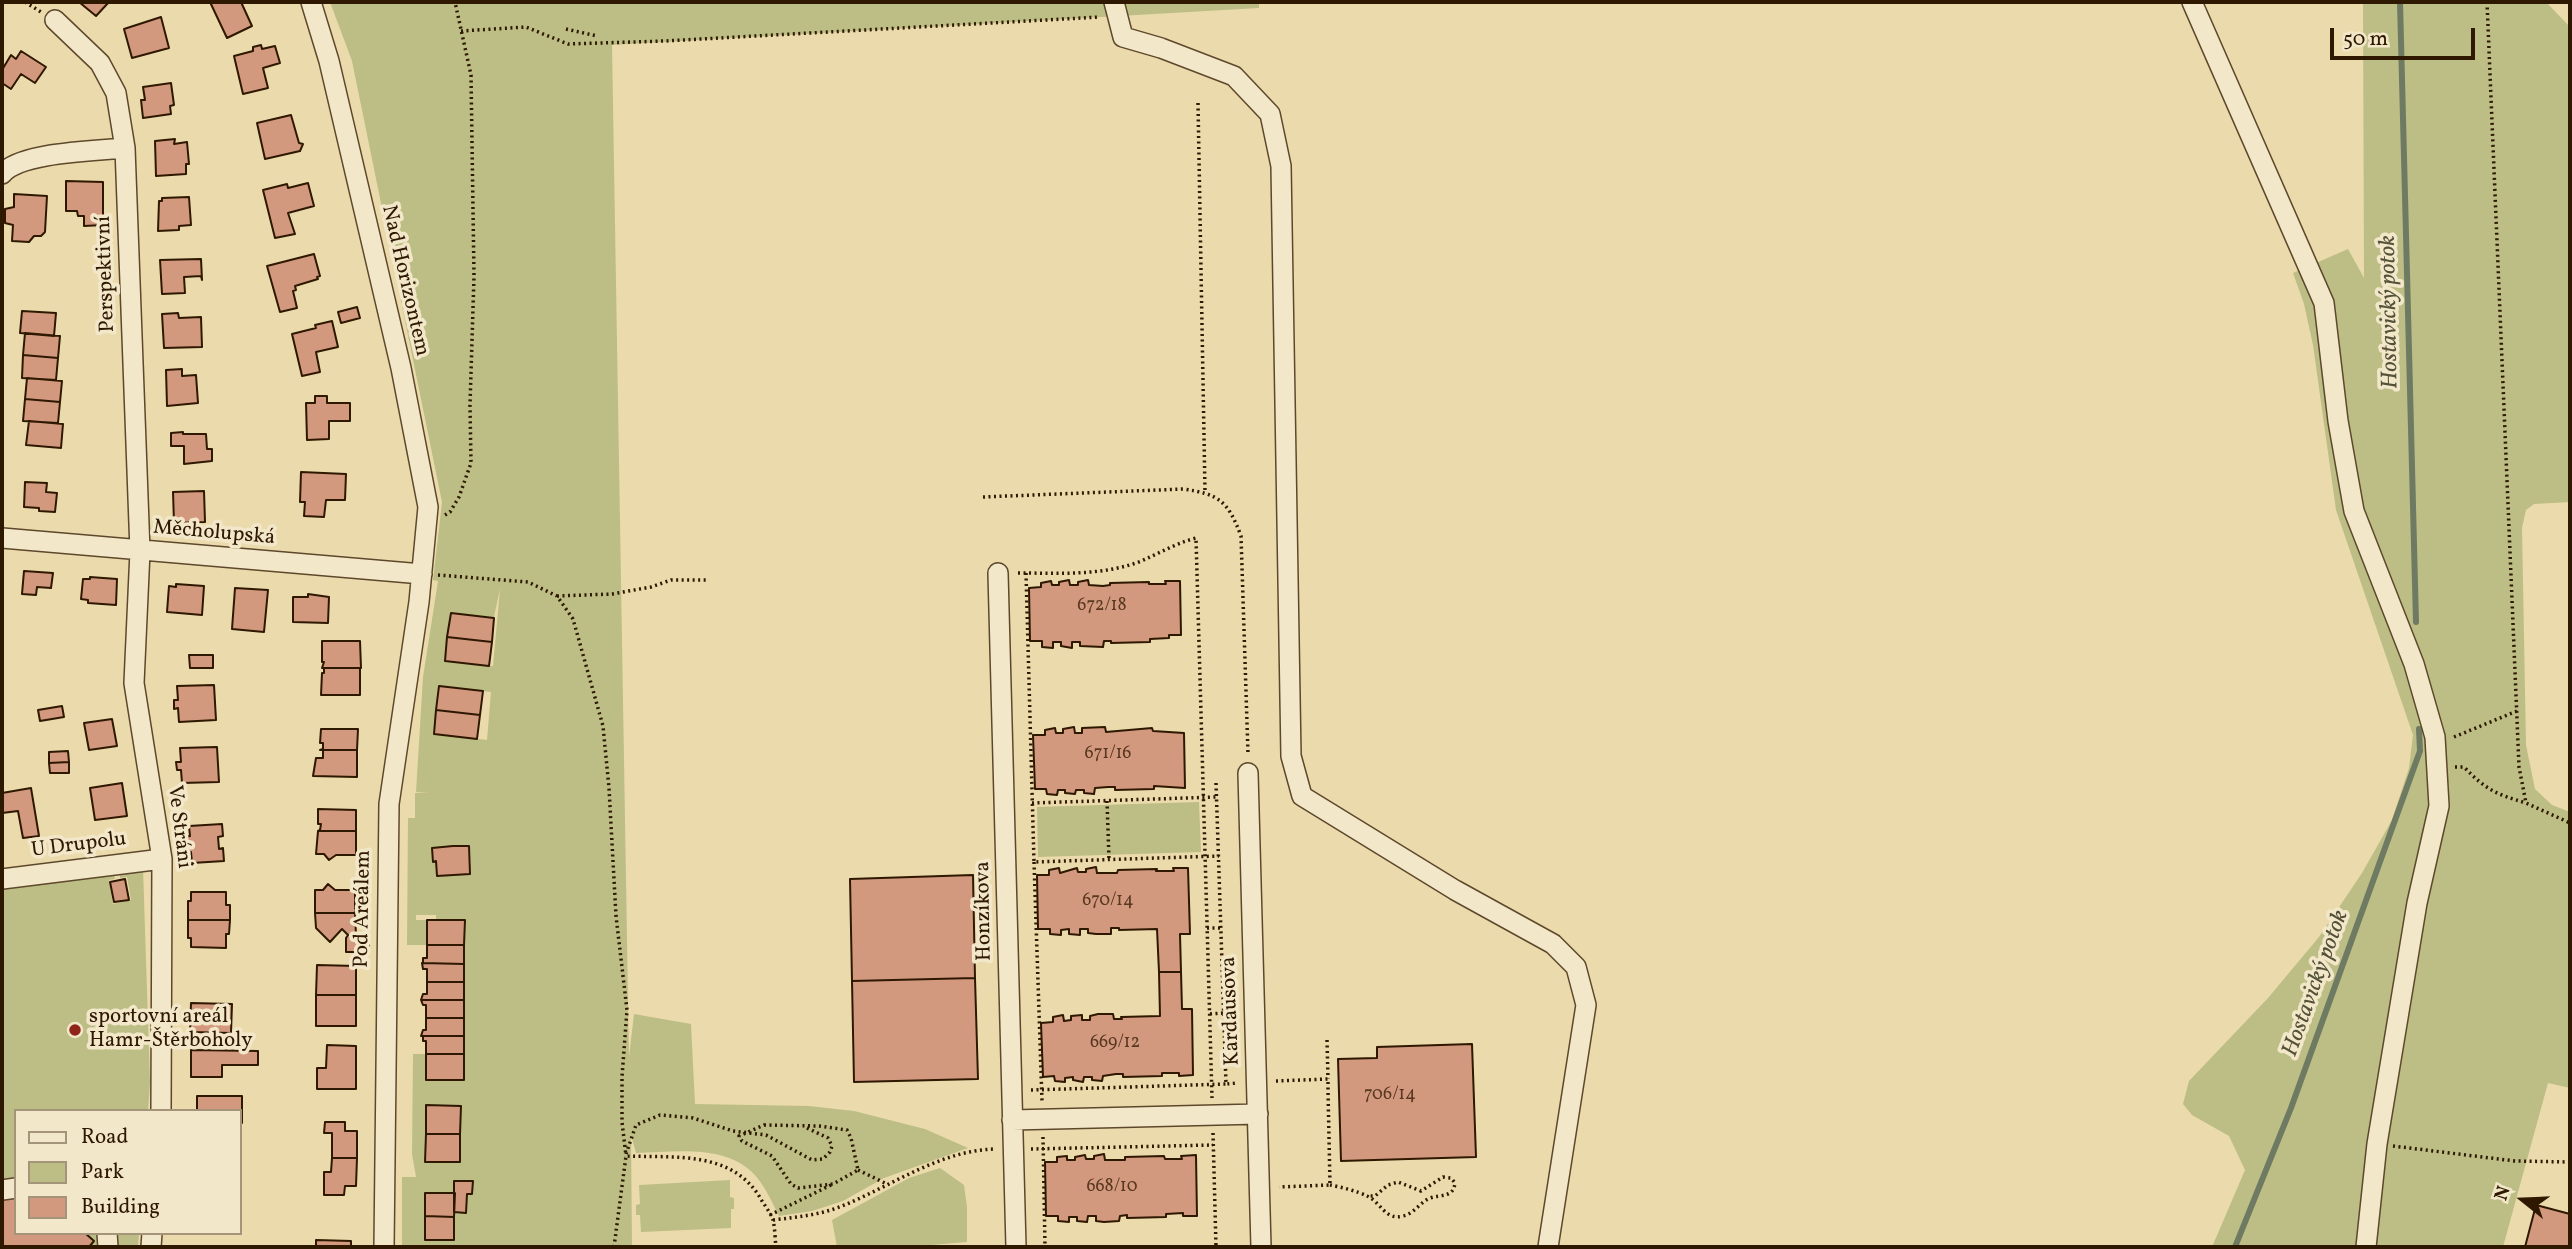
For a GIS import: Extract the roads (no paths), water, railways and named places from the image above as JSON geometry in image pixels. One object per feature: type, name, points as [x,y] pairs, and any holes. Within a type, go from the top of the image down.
[{"type":"street","name":"Nad Horizontem","points":[[312,2],[329,61],[401,368],[428,507],[422,574]]},
{"type":"street","points":[[2192,2],[2324,303],[2338,422],[2354,511],[2414,664],[2435,737],[2439,806],[2417,903],[2377,1144],[2366,1247]]},
{"type":"street","points":[[1115,9],[1122,37],[1161,48],[1234,76],[1270,114],[1281,166],[1291,756],[1303,796],[1455,890],[1553,944],[1576,967],[1586,1005],[1548,1247]]},
{"type":"street","name":"Perspektivní","points":[[55,20],[100,63],[116,93],[125,148],[140,551]]},
{"type":"street","points":[[2,174],[37,157],[125,148]]},
{"type":"street","name":"Měcholupská","points":[[2,538],[422,574]]},
{"type":"street","name":"Ve Stráni","points":[[140,551],[134,683],[162,859],[161,1109]]},
{"type":"street","name":"Honzíkova","points":[[998,573],[1016,1247]]},
{"type":"street","name":"Pod Areálem","points":[[384,1247],[389,804],[422,574]]},
{"type":"street","name":"Kardausova","points":[[1248,773],[1261,1247]]},
{"type":"street","name":"U Drupolu","points":[[2,878],[162,859]]},
{"type":"street","points":[[1012,1120],[1258,1114]]},
{"type":"waterway","name":"Hostavický potok","points":[[2400,2],[2416,622]]},
{"type":"waterway","name":"Hostavický potok","points":[[2235,1247],[2291,1108],[2420,751],[2419,729]]},
{"type":"place","name":"sportovní areál Hamr-Štěrboholy","points":[[75,1030]]}]
